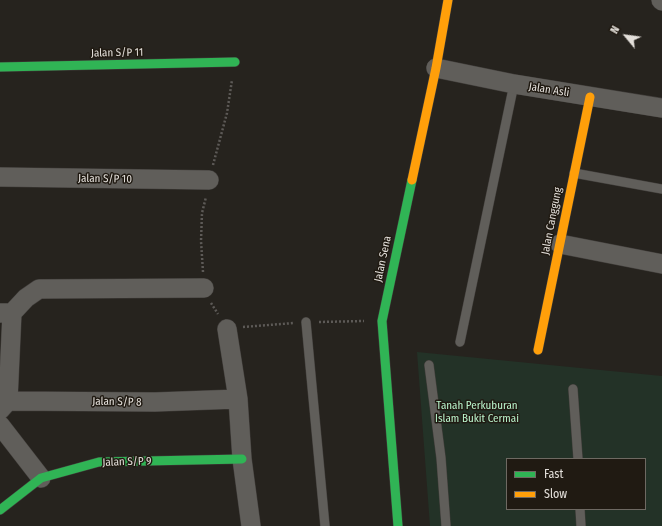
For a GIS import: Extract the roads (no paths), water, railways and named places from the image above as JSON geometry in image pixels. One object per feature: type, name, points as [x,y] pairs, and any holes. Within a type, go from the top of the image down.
[{"type":"street","name":"Jalan Sena","points":[[398,526],[382,321],[436,68],[448,0]]},
{"type":"street","name":"Jalan S/P 11","points":[[0,67],[235,62]]},
{"type":"street","name":"Jalan Asli","points":[[436,68],[514,84],[662,108]]},
{"type":"street","name":"Jalan Canggung","points":[[538,350],[590,97]]},
{"type":"street","name":"Jalan S/P 10","points":[[0,177],[209,180]]},
{"type":"street","points":[[560,244],[662,264]]},
{"type":"street","points":[[4,405],[6,313],[39,290],[204,288]]},
{"type":"street","points":[[227,329],[238,399],[242,459],[251,526]]},
{"type":"street","name":"Jalan S/P 8","points":[[4,405],[238,399]]},
{"type":"street","points":[[0,425],[41,478]]},
{"type":"street","name":"Jalan S/P 9","points":[[0,510],[41,478],[99,462],[242,459]]},
{"type":"lane","points":[[460,342],[514,84]]},
{"type":"lane","points":[[574,172],[662,189]]},
{"type":"lane","points":[[306,322],[325,526]]},
{"type":"lane","points":[[429,365],[441,458],[446,526]]},
{"type":"lane","points":[[573,390],[578,458]]},
{"type":"lane","points":[[580,510],[581,526]]},
{"type":"park label","name":"Tanah Perkuburan Islam Bukit Cermai","points":[[477,412]]}]
